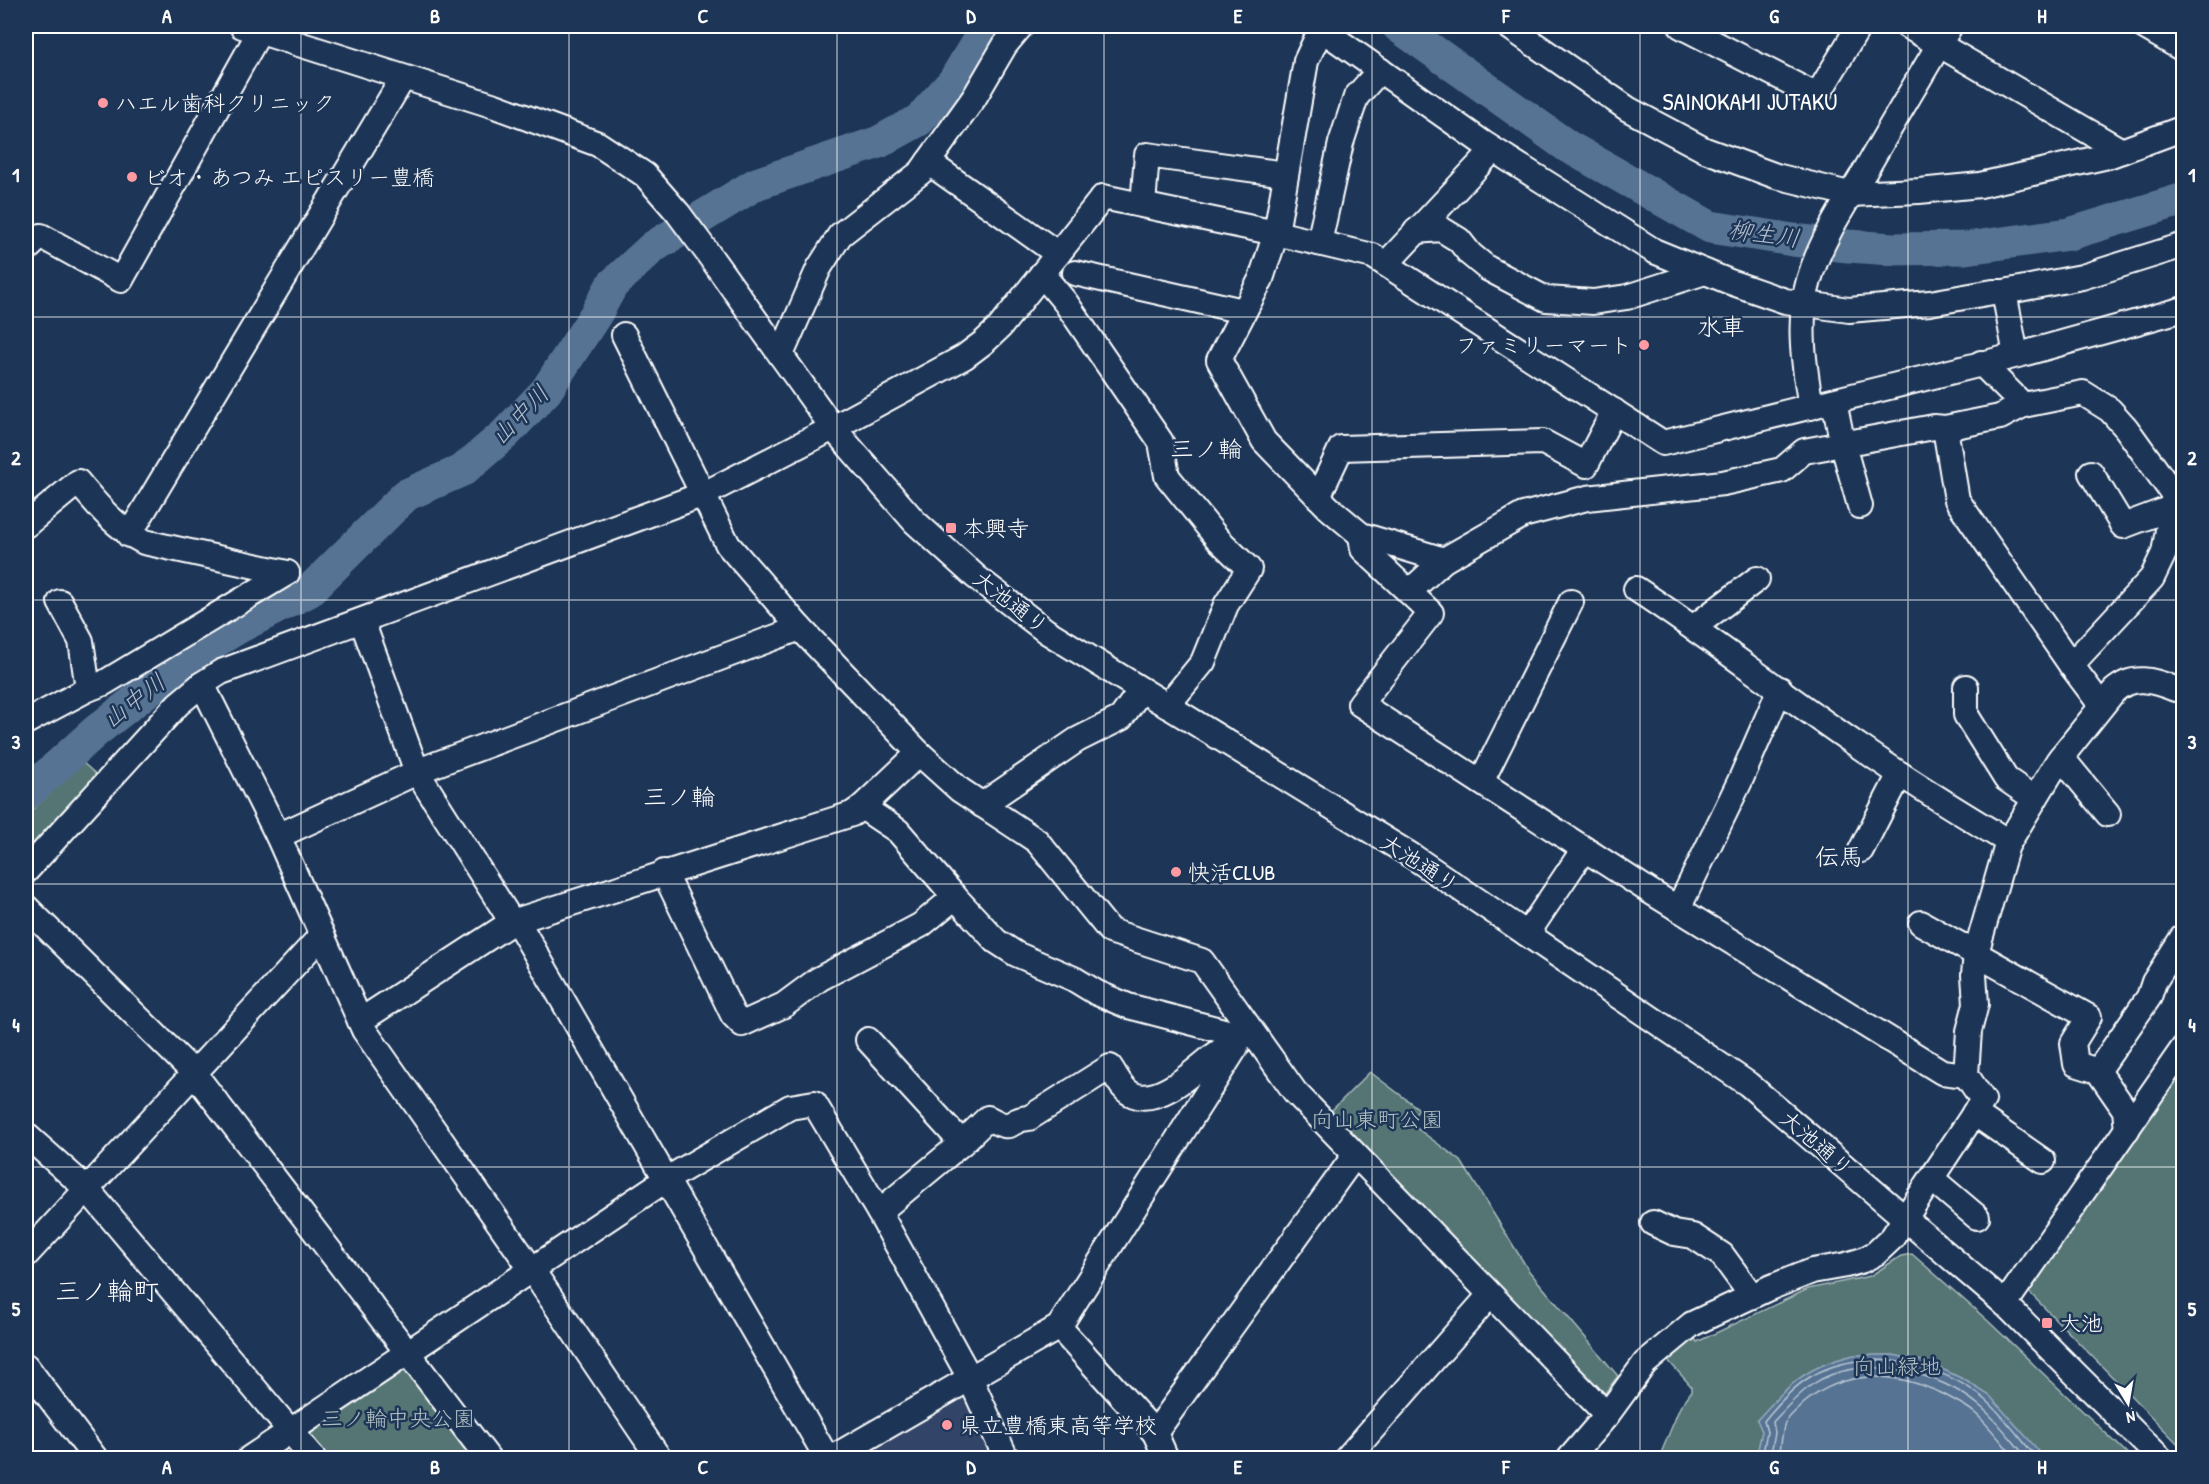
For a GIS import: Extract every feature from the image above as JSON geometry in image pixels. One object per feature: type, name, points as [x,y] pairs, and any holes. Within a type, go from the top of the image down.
[{"type":"street","points":[[781,355],[819,268],[840,235],[921,172],[974,98],[1005,45],[1021,26]]},
{"type":"street","points":[[1508,26],[1628,109],[1705,150],[1845,203],[1919,191],[1980,185],[2122,151],[2184,128]]},
{"type":"street","points":[[1681,26],[1817,96],[1859,26]]},
{"type":"street","points":[[1907,26],[1945,35],[2122,151]]},
{"type":"street","points":[[2143,26],[2184,50]]},
{"type":"street","points":[[1444,560],[1361,535],[1318,497],[1264,441],[1219,360],[1261,279],[1276,233],[1306,61],[1319,27],[1493,150],[1654,251],[1785,301],[1859,309],[1930,303],[2082,277],[2184,245]]},
{"type":"street","points":[[26,250],[41,236],[121,280],[251,28]]},
{"type":"street","name":"大池通り","points":[[251,28],[495,106],[598,144],[645,175],[678,213],[707,252],[833,428],[915,522],[976,577],[1046,631],[1412,856],[1748,1084],[2005,1304],[2160,1458]]},
{"type":"street","points":[[1811,407],[1804,365],[1805,303],[1809,280],[1845,203],[1945,35]]},
{"type":"street","points":[[1319,243],[1341,143],[1356,98],[1380,70]]},
{"type":"street","points":[[129,535],[403,78]]},
{"type":"street","points":[[1386,264],[1493,150]]},
{"type":"street","points":[[1143,205],[1147,155],[1286,174]]},
{"type":"street","points":[[928,162],[1064,245],[1075,273],[1063,300]]},
{"type":"street","points":[[26,871],[178,704],[220,672],[704,494],[833,428],[964,357],[984,342],[999,327],[1103,197],[1374,256],[1663,442],[2016,355],[2184,309]]},
{"type":"street","points":[[1416,231],[1440,229],[1459,240],[1470,254],[1487,268],[1546,299],[1593,302],[1627,297],[1705,272]]},
{"type":"street","points":[[1075,273],[1243,310]]},
{"type":"street","points":[[1042,274],[1063,300],[1161,442],[1167,476],[1217,538],[1249,569],[1226,605],[1203,662],[1167,706]]},
{"type":"street","points":[[2004,292],[2016,355]]},
{"type":"street","points":[[624,335],[728,545],[800,628],[919,753],[960,790],[1037,841],[1110,931],[1202,961],[1250,1037],[1294,1092],[1607,1415]]},
{"type":"street","points":[[1981,363],[2024,405]]},
{"type":"street","points":[[1409,592],[1444,560],[1523,515],[1587,498],[1723,483],[1782,470],[1804,451],[1934,427],[1945,429],[2000,417],[2024,405],[2083,393],[2110,410],[2126,428],[2176,497],[2163,553],[2152,578],[2071,665]]},
{"type":"street","points":[[1834,400],[1843,445],[1860,506]]},
{"type":"street","points":[[1318,497],[1341,448],[1543,442],[1586,465],[1614,411]]},
{"type":"street","points":[[1945,429],[1957,500],[2101,705]]},
{"type":"street","points":[[2091,473],[2123,526],[2176,497]]},
{"type":"street","points":[[26,525],[78,482],[104,514],[129,535],[144,542],[287,573],[104,683],[26,722]]},
{"type":"street","points":[[1361,535],[1363,549],[1431,613],[1360,704],[1678,909],[1942,1072],[1966,1075]]},
{"type":"street","points":[[1694,627],[1757,579]]},
{"type":"street","points":[[1636,589],[1694,627],[1900,774],[2009,842]]},
{"type":"street","points":[[60,602],[81,641],[88,689]]},
{"type":"street","points":[[1481,782],[1571,602]]},
{"type":"street","points":[[362,621],[417,772],[512,922],[521,928],[827,1458]]},
{"type":"street","points":[[278,836],[417,772],[800,628]]},
{"type":"street","points":[[1570,1458],[1607,1415],[1645,1363],[1692,1324],[1812,1271],[1846,1265],[1876,1253],[1892,1238],[1983,1100],[1966,1075],[1969,1031],[1976,1004],[1974,975],[1976,953],[2009,842],[2061,757],[2101,705],[2123,683],[2153,680],[2175,689]]},
{"type":"street","points":[[202,684],[278,836],[364,1030],[532,1270],[659,1458]]},
{"type":"street","points":[[1966,687],[1966,715],[2006,779],[2035,800]]},
{"type":"street","points":[[1678,909],[1740,782],[1780,689]]},
{"type":"street","points":[[982,805],[1077,740],[1122,718],[1141,690]]},
{"type":"street","points":[[360,1021],[512,922],[852,814],[919,753]]},
{"type":"street","points":[[2061,757],[2108,814]]},
{"type":"street","points":[[1861,850],[1900,774]]},
{"type":"street","points":[[862,807],[898,831],[996,941],[1016,954],[1128,1006],[1250,1037]]},
{"type":"street","points":[[1527,934],[1584,849]]},
{"type":"street","points":[[664,872],[733,1015],[742,1024],[784,1005],[819,979],[921,925],[955,897]]},
{"type":"street","points":[[26,907],[194,1073],[488,1458]]},
{"type":"street","points":[[1921,923],[2089,1017],[2073,1043],[2076,1064],[2098,1071],[2125,1110],[2127,1130]]},
{"type":"street","points":[[26,1255],[322,935]]},
{"type":"street","points":[[2098,1071],[2149,997],[2154,982],[2182,938]]},
{"type":"street","points":[[879,1212],[962,1143],[988,1118],[1002,1126],[1010,1126],[1021,1118],[1029,1118],[1110,1067],[1124,1089],[1134,1095],[1144,1097],[1164,1091],[1182,1083],[1211,1058],[1250,1037]]},
{"type":"street","points":[[832,1458],[1059,1327],[1250,1037]]},
{"type":"street","points":[[868,1040],[962,1143]]},
{"type":"street","points":[[2005,1304],[2181,1054]]},
{"type":"street","points":[[250,1458],[667,1179],[789,1107],[814,1103],[879,1212],[970,1378],[1006,1458]]},
{"type":"street","points":[[1974,1113],[2043,1161]]},
{"type":"street","points":[[26,1135],[87,1189],[313,1458]]},
{"type":"street","points":[[1155,1433],[1355,1155]]},
{"type":"street","points":[[1932,1179],[1977,1217]]},
{"type":"street","points":[[1653,1223],[1674,1233],[1693,1236],[1722,1255],[1752,1296]]},
{"type":"street","points":[[1347,1458],[1490,1295]]},
{"type":"street","points":[[1059,1327],[1155,1433],[1166,1458]]},
{"type":"street","points":[[26,1366],[94,1458]]},
{"type":"shaded area","name":"県立豊橋東高等学校","points":[[969,1392],[997,1458],[851,1458]]},
{"type":"green space","points":[[82,762],[98,776],[26,855],[26,816]]},
{"type":"green space","points":[[2183,1058],[2183,1449],[2025,1288]]},
{"type":"green space","name":"向山東町公園","points":[[1370,1072],[1419,1109],[1410,1123],[1461,1161],[1529,1271],[1618,1376],[1605,1393],[1597,1395],[1329,1113]]},
{"type":"green space","name":"向山緑地","points":[[1912,1254],[1987,1320],[2132,1458],[1659,1458],[1680,1407],[1691,1392],[1691,1386],[1664,1356],[1693,1336],[1697,1342],[1808,1289],[1870,1276],[1901,1256]]},
{"type":"green space","name":"三ノ輪中央公園","points":[[410,1364],[479,1458],[322,1458],[305,1432]]},
{"type":"water","points":[[1854,1355],[1893,1355],[1927,1362],[1963,1379],[1990,1396],[2045,1458],[1756,1458],[1762,1431],[1757,1420],[1779,1396],[1810,1371]]},
{"type":"waterway","name":"山中川","points":[[26,794],[96,731],[194,654],[239,627],[309,591],[406,495],[463,470],[505,434],[546,391],[612,285],[653,247],[756,184],[879,142],[919,120],[954,81],[987,26]]},
{"type":"waterway","name":"柳生川","points":[[1398,26],[1567,146],[1710,227],[1848,246],[1893,249],[1966,248],[2069,234],[2184,199]]},
{"type":"place","name":"ハエル歯科クリニック","points":[[103,103]]},
{"type":"place","name":"ビオ・あつみ エピスリー豊橋","points":[[132,177]]},
{"type":"place","name":"ファミリーマート","points":[[1644,345]]},
{"type":"place","name":"本興寺","points":[[951,528]]},
{"type":"place","name":"快活CLUB","points":[[1176,872]]},
{"type":"place","name":"大池","points":[[2047,1323]]},
{"type":"place","name":"県立豊橋東高等学校","points":[[947,1425]]},
{"type":"district","name":"SAINOKAMI JUTAKU","points":[[1750,102]]},
{"type":"district","name":"水車","points":[[1721,327]]},
{"type":"district","name":"三ノ輪","points":[[1206,449]]},
{"type":"district","name":"三ノ輪","points":[[679,797]]},
{"type":"district","name":"伝馬","points":[[1839,857]]},
{"type":"district","name":"三ノ輪町","points":[[107,1291]]}]
